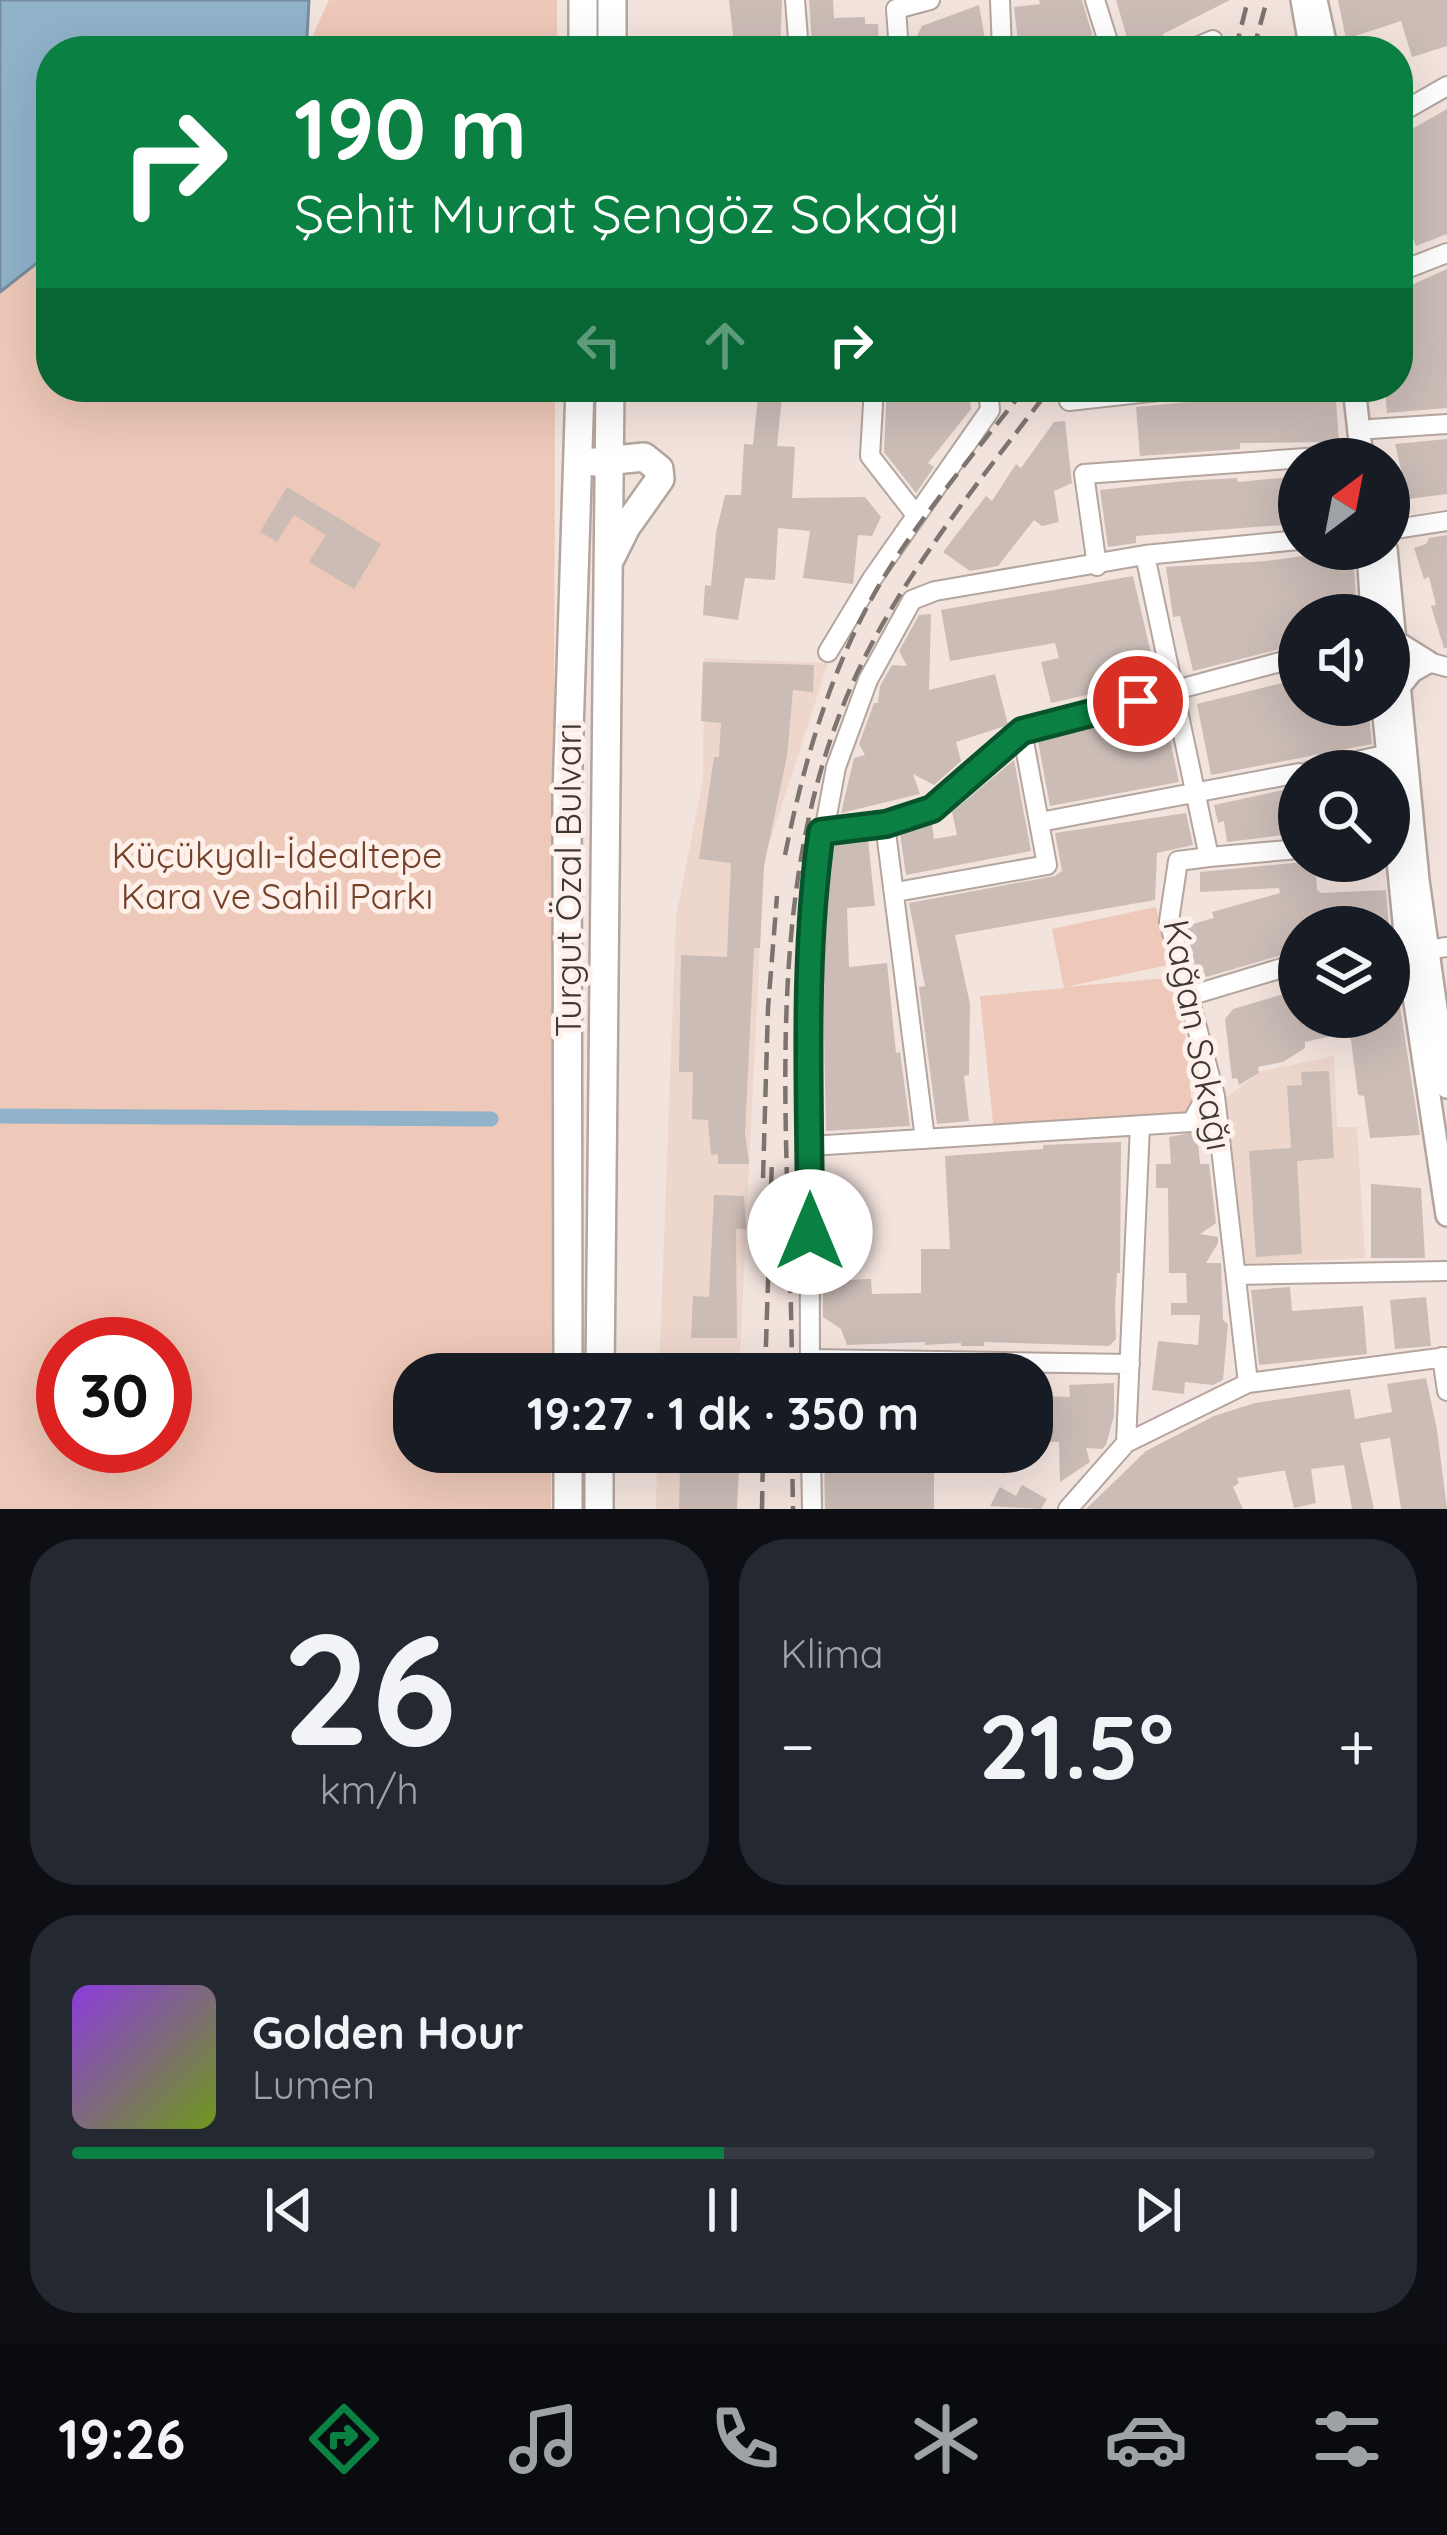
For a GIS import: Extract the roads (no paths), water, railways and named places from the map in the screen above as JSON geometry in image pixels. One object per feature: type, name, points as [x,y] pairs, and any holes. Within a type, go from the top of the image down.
[{"type":"highway","points":[[583,0],[583,36]]},
{"type":"highway","points":[[612,0],[612,36]]},
{"type":"highway","name":"Turgut Özal Bulvarı","points":[[568,1353],[566,814],[580,402]]},
{"type":"highway","name":"Turgut Özal Bulvarı","points":[[600,1353],[610,402]]},
{"type":"highway","points":[[577,480],[586,467],[608,459],[644,457],[659,469],[660,479],[606,566]]},
{"type":"highway","points":[[568,1473],[568,1509]]},
{"type":"highway","points":[[599,1473],[599,1509]]},
{"type":"main road","points":[[1302,0],[1308,36]]},
{"type":"main road","points":[[1316,0],[1324,36]]},
{"type":"main road","points":[[1357,402],[1363,438]]},
{"type":"main road","points":[[1369,402],[1370,438]]},
{"type":"main road","points":[[1410,652],[1437,665]]},
{"type":"main road","points":[[1406,726],[1437,948],[1447,1084]]},
{"type":"main road","points":[[1410,989],[1441,1127],[1447,1215]]},
{"type":"street","points":[[795,0],[799,36]]},
{"type":"street","points":[[874,0],[896,9],[930,0]]},
{"type":"street","points":[[1000,0],[1001,36]]},
{"type":"street","points":[[1095,0],[1106,36]]},
{"type":"street","points":[[896,9],[898,36]]},
{"type":"street","points":[[1413,105],[1447,86]]},
{"type":"street","points":[[1413,266],[1447,253]]},
{"type":"street","points":[[873,402],[870,456],[916,515]]},
{"type":"street","points":[[828,652],[990,410],[989,402]]},
{"type":"street","points":[[1371,430],[1447,424]]},
{"type":"street","points":[[1096,566],[1084,474],[1278,462]]},
{"type":"street","points":[[1410,527],[1447,521]]},
{"type":"street","points":[[810,1353],[813,891],[836,767],[868,680],[911,600],[935,591],[1144,555],[1278,542]]},
{"type":"street","points":[[1144,555],[1177,691],[1209,857],[1278,851]]},
{"type":"street","points":[[821,832],[886,824],[932,809],[1022,731],[1278,663]]},
{"type":"street","points":[[896,892],[1047,865],[1022,731]]},
{"type":"street","points":[[1040,823],[1278,778]]},
{"type":"street","points":[[886,824],[925,1139]]},
{"type":"street","name":"Kağan Sokağı","points":[[1209,857],[1178,861],[1169,921],[1212,1085],[1248,1382]]},
{"type":"street","points":[[1189,996],[1278,969]]},
{"type":"street","points":[[810,1146],[1192,1122],[1212,1085]]},
{"type":"street","points":[[1126,1443],[1140,1126]]},
{"type":"street","points":[[1236,1275],[1447,1271]]},
{"type":"street","points":[[1068,1509],[1126,1443],[1248,1382],[1444,1357],[1447,1391]]},
{"type":"street","points":[[1053,1365],[1130,1364]]},
{"type":"street","points":[[811,1473],[812,1509]]},
{"type":"water","points":[[0,0],[309,0],[307,36],[36,36],[36,264],[0,292]]},
{"type":"waterway","points":[[0,1116],[491,1119]]},
{"type":"railway","points":[[1239,36],[1248,0]]},
{"type":"railway","points":[[1257,36],[1267,0]]},
{"type":"railway","points":[[785,855],[816,730],[865,611],[919,524],[1014,402]]},
{"type":"railway","points":[[791,1353],[786,1013],[805,835],[828,748],[880,628],[949,522],[1040,402]]},
{"type":"railway","points":[[763,1178],[777,896]]},
{"type":"railway","points":[[766,1353],[772,1159]]},
{"type":"railway","points":[[762,1509],[763,1473]]},
{"type":"railway","points":[[792,1473],[793,1509]]},
{"type":"park label","name":"Küçükyalı-İdealtepe Kara ve Sahil Parkı","points":[[277,876]]}]
